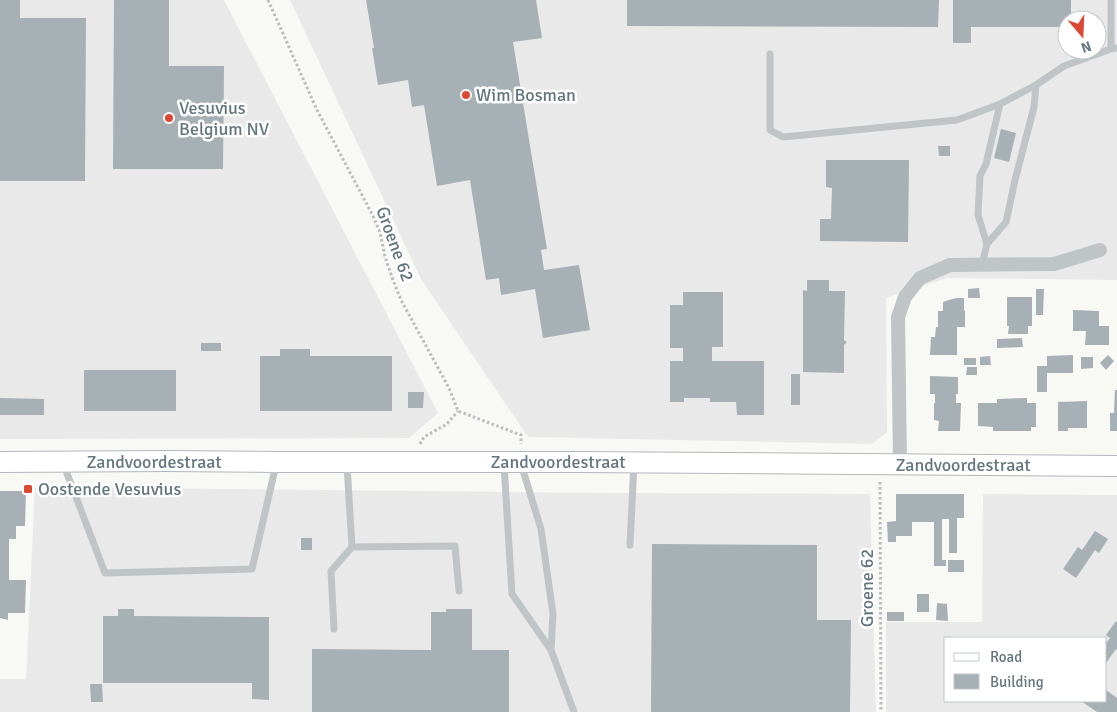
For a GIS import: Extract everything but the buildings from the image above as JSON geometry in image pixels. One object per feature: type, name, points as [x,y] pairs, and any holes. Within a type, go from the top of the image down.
[{"type":"main road","name":"Zandvoordestraat","points":[[0,462],[512,462],[1117,466]]},
{"type":"street","points":[[890,464],[898,317],[905,297],[920,278],[950,265],[1054,264],[1100,250]]},
{"type":"lane","points":[[770,54],[770,130],[784,137],[957,120],[1000,104],[1036,85],[1064,66],[1114,49],[1111,0]]},
{"type":"lane","points":[[982,265],[987,244],[1006,222],[1034,107],[1036,85]]},
{"type":"lane","points":[[987,244],[978,215],[980,176],[986,164],[1000,104]]},
{"type":"lane","points":[[63,462],[105,573],[252,569],[277,462]]},
{"type":"lane","points":[[334,629],[331,571],[352,547],[346,462]]},
{"type":"lane","points":[[512,462],[541,529],[553,614],[551,650]]},
{"type":"lane","points":[[512,462],[512,594],[551,650],[574,712]]},
{"type":"lane","points":[[630,545],[634,463]]},
{"type":"lane","points":[[352,547],[455,546],[459,591]]},
{"type":"path","name":"Groene 62","points":[[268,0],[317,110],[380,232],[385,257],[401,300],[449,388],[458,411]]},
{"type":"path","points":[[411,462],[424,437],[447,424],[458,411],[521,435],[512,462]]},
{"type":"path","name":"Groene 62","points":[[881,712],[890,464]]},
{"type":"shaded area","points":[[0,0],[224,0],[438,413],[409,438],[0,439]]},
{"type":"shaded area","points":[[290,0],[1117,0],[1117,280],[947,278],[886,298],[887,432],[872,444],[528,437],[421,279]]},
{"type":"shaded area","points":[[35,487],[870,494],[876,712],[0,712],[0,679],[26,679]]},
{"type":"shaded area","points":[[983,494],[1117,495],[1117,712],[886,712],[886,622],[982,622]]},
{"type":"place","name":"Wim Bosman","points":[[466,95]]},
{"type":"place","name":"Vesuvius Belgium NV","points":[[169,118]]},
{"type":"place","name":"Oostende Vesuvius","points":[[28,489]]}]
